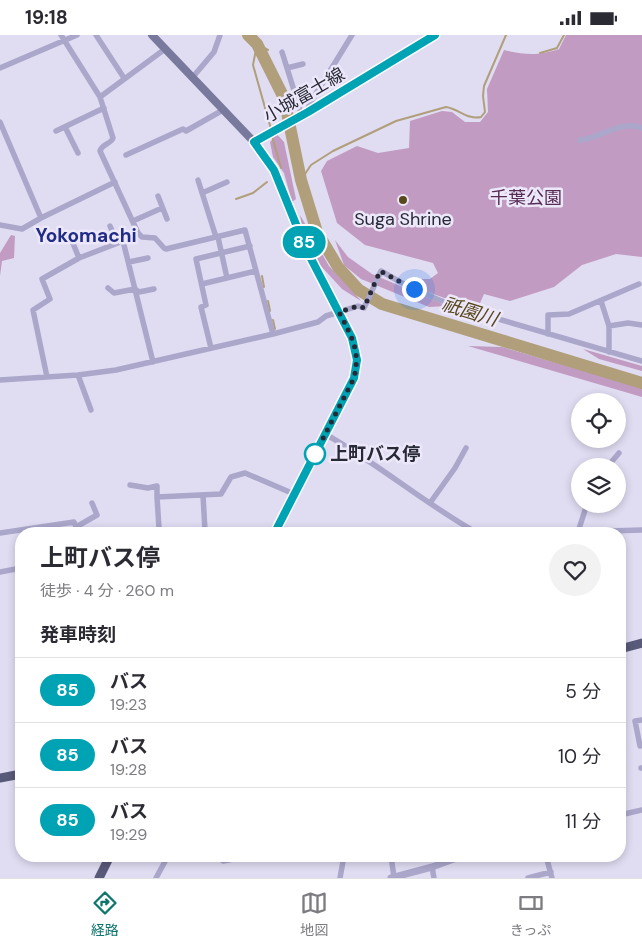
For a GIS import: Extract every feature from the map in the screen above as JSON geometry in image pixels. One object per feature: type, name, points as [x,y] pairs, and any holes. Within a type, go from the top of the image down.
[{"type":"main road","points":[[152,35],[254,142]]},
{"type":"main road","name":"小城富士線","points":[[278,527],[354,378],[356,349],[306,249],[274,170],[254,142],[305,114],[435,35]]},
{"type":"main road","points":[[626,647],[642,643]]},
{"type":"main road","points":[[0,779],[15,775]]},
{"type":"main road","points":[[99,878],[107,862]]},
{"type":"street","points":[[0,68],[62,38],[76,35]]},
{"type":"street","points":[[96,35],[124,79]]},
{"type":"street","points":[[192,78],[214,53],[220,35]]},
{"type":"street","points":[[305,114],[352,35]]},
{"type":"street","points":[[421,35],[421,45]]},
{"type":"street","points":[[62,38],[100,97],[113,138],[100,151],[138,233],[142,237],[155,238],[166,249],[245,230],[273,334]]},
{"type":"street","points":[[100,97],[165,49]]},
{"type":"street","points":[[282,52],[305,114]]},
{"type":"street","points":[[287,68],[302,64]]},
{"type":"street","points":[[56,131],[104,108]]},
{"type":"street","points":[[126,155],[184,129],[186,131],[224,110]]},
{"type":"street","points":[[0,122],[41,218]]},
{"type":"street","points":[[580,140],[617,128],[629,126],[642,128]]},
{"type":"street","points":[[65,127],[78,153]]},
{"type":"street","points":[[198,180],[222,253],[227,278]]},
{"type":"street","points":[[202,193],[227,181]]},
{"type":"street","points":[[0,225],[22,229],[115,182]]},
{"type":"street","points":[[158,197],[167,219]]},
{"type":"street","points":[[133,221],[162,208]]},
{"type":"street","points":[[110,226],[120,241],[128,262],[153,362]]},
{"type":"street","points":[[47,377],[33,310],[50,299],[42,279],[80,258],[138,233]]},
{"type":"street","points":[[72,241],[80,258]]},
{"type":"street","points":[[211,348],[201,307],[206,305],[196,259],[250,246]]},
{"type":"street","points":[[128,262],[148,258]]},
{"type":"street","points":[[202,284],[256,271]]},
{"type":"street","points":[[0,380],[78,375],[153,362],[318,322],[326,316],[358,306],[364,308],[380,271],[439,300],[481,315],[642,361]]},
{"type":"street","points":[[548,334],[548,315],[569,315],[639,284]]},
{"type":"street","points":[[108,288],[114,293],[135,289],[138,292],[154,289]]},
{"type":"street","points":[[600,301],[609,326],[609,351]]},
{"type":"street","points":[[609,326],[628,323],[642,325]]},
{"type":"street","points":[[78,375],[90,410]]},
{"type":"street","points":[[325,434],[468,527]]},
{"type":"street","points":[[430,503],[455,468],[466,448]]},
{"type":"street","points":[[615,458],[619,453]]},
{"type":"street","points":[[157,497],[221,494],[231,477],[245,473],[294,494]]},
{"type":"street","points":[[130,485],[148,488],[157,486],[159,527]]},
{"type":"street","points":[[203,495],[205,527]]},
{"type":"street","points":[[48,527],[74,522],[76,527],[97,515],[92,503]]},
{"type":"street","points":[[580,527],[584,513]]},
{"type":"street","points":[[626,530],[642,530]]},
{"type":"street","points":[[0,533],[15,532]]},
{"type":"street","points":[[0,572],[15,569]]},
{"type":"street","points":[[642,720],[635,721],[640,746],[642,745]]},
{"type":"street","points":[[626,814],[642,811]]},
{"type":"street","points":[[156,878],[165,862]]},
{"type":"street","points":[[340,878],[343,862]]},
{"type":"street","points":[[392,862],[396,877],[446,862]]},
{"type":"street","points":[[528,878],[552,875],[548,862]]},
{"type":"street","points":[[432,867],[434,878]]},
{"type":"green space","name":"千葉公園","points":[[566,35],[642,35],[642,257],[616,254],[582,265],[554,287],[510,301],[484,294],[477,310],[417,288],[421,279],[430,279],[438,273],[433,263],[365,245],[337,223],[321,171],[327,161],[357,146],[378,153],[409,148],[410,121],[442,111],[452,112],[465,122],[480,122],[488,112],[487,89],[504,50],[531,54],[544,53],[559,49]]},
{"type":"green space","points":[[273,130],[284,142],[296,199],[292,202],[284,173],[273,157],[270,142],[274,138]]},
{"type":"green space","points":[[300,215],[329,266],[361,301],[342,289],[320,265],[303,233]]},
{"type":"green space","points":[[11,235],[15,236],[14,258],[2,261],[0,276],[0,253]]},
{"type":"green space","points":[[335,240],[348,257],[372,274],[447,306],[429,307],[361,279],[344,265]]},
{"type":"green space","points":[[468,346],[502,347],[642,388],[642,397]]},
{"type":"green space","points":[[583,349],[642,366],[642,371],[599,359]]},
{"type":"waterway","name":"祇園川","points":[[248,35],[257,44],[284,98],[301,180],[317,232],[338,267],[359,290],[382,304],[642,383]]},
{"type":"waterway","name":"祇園川","points":[[256,35],[257,44]]},
{"type":"waterway","points":[[301,180],[311,165],[333,151],[396,121],[446,107],[467,116],[481,117],[485,112],[484,86],[506,35]]},
{"type":"waterway","points":[[540,53],[557,48],[564,35]]},
{"type":"waterway","points":[[268,50],[257,44],[253,65],[271,129]]},
{"type":"waterway","points":[[272,136],[281,168]]},
{"type":"waterway","points":[[236,199],[253,193],[267,182]]},
{"type":"waterway","points":[[262,276],[264,287]]},
{"type":"waterway","points":[[268,301],[270,311]]},
{"type":"waterway","points":[[273,320],[275,329]]},
{"type":"bus line","name":"85","points":[[278,527],[354,378],[357,360],[352,338],[306,249],[274,170],[254,142],[308,112],[435,35]]},
{"type":"place","name":"Suga Shrine","points":[[403,200]]},
{"type":"place","name":"上町バス停","points":[[315,454]]},
{"type":"district","name":"Yokomachi","points":[[86,235]]},
{"type":"route","points":[[315,454],[354,378],[356,368],[356,349],[339,312],[358,306],[364,308],[380,271],[414,289]]}]
